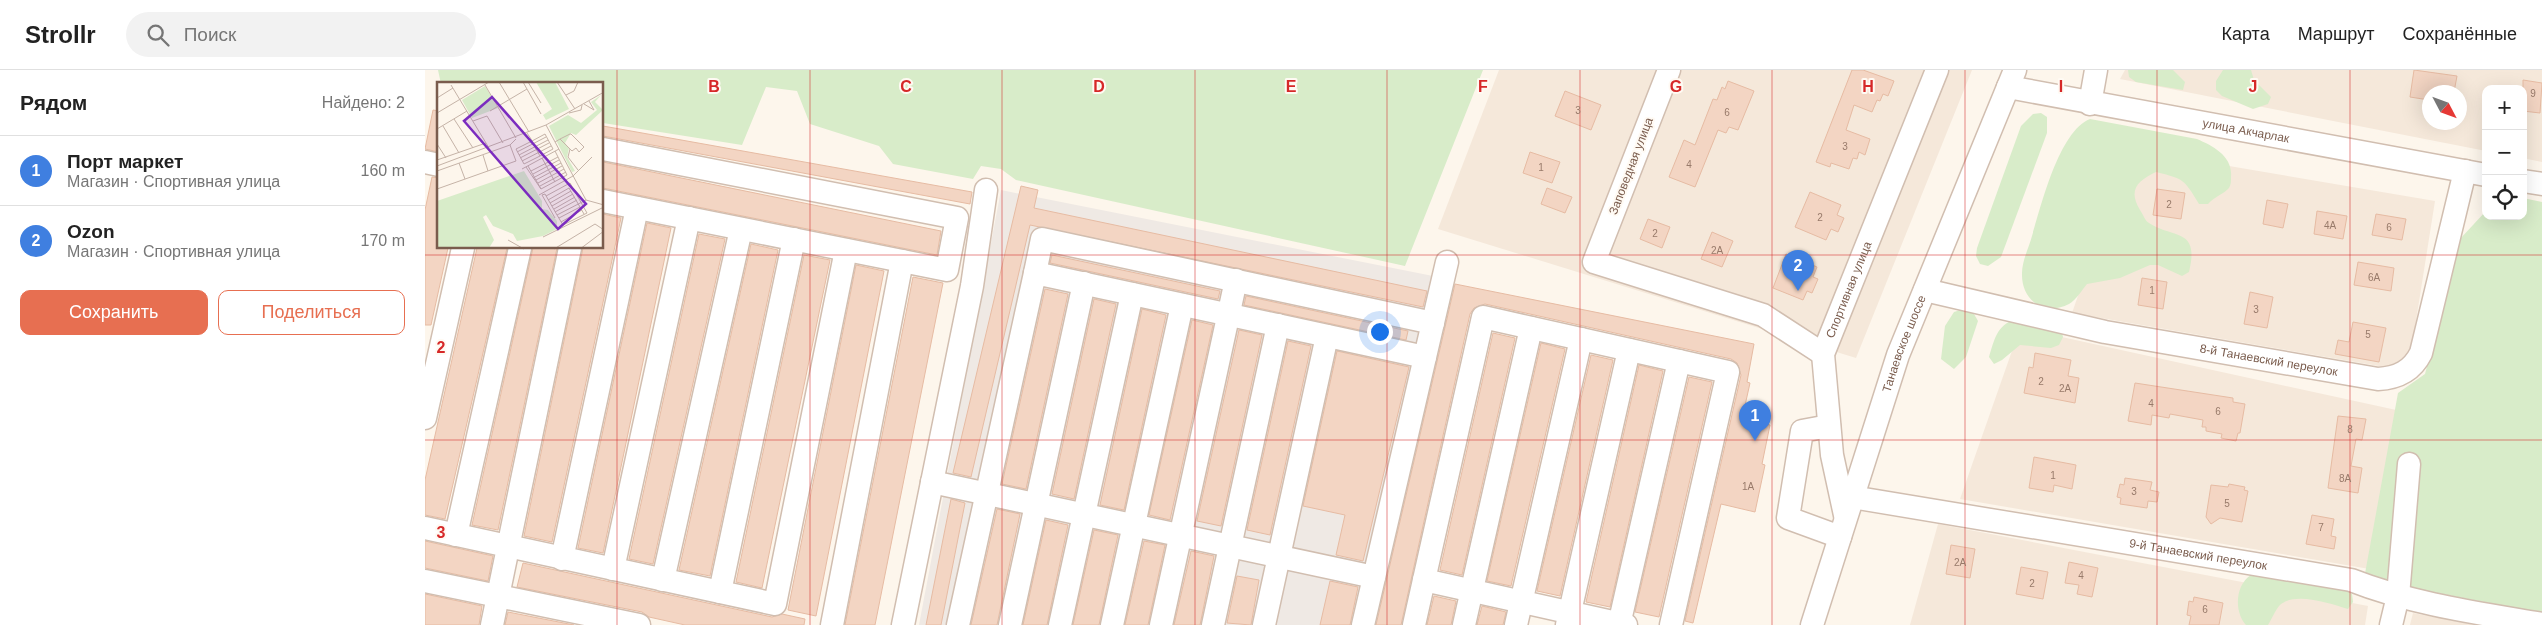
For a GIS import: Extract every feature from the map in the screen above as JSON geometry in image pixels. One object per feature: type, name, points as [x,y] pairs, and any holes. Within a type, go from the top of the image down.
[{"type":"street","name":"Заповедная улица","points":[[1669,70],[1594,262],[1763,315],[1823,354]]},
{"type":"street","name":"Спортивная улица","points":[[1843,528],[1832,455],[1823,354],[1937,70]]},
{"type":"street","points":[[2090,104],[2096,70]]},
{"type":"street","name":"улица Акчарлак","points":[[2012,78],[2090,104],[2476,173]]},
{"type":"street","name":"Танаевское шоссе","points":[[1812,625],[1898,355],[2012,78]]},
{"type":"street","points":[[604,149],[957,218],[947,270],[604,201]]},
{"type":"street","name":"8-й Танаевский переулок","points":[[1925,290],[2105,332],[2378,379],[2389,379],[2410,368],[2421,353],[2476,173]]},
{"type":"street","points":[[2527,182],[2542,184]]},
{"type":"street","points":[[903,625],[972,286],[986,190]]},
{"type":"street","points":[[562,558],[637,208]]},
{"type":"street","points":[[613,569],[689,218]]},
{"type":"street","points":[[663,580],[741,229]]},
{"type":"street","points":[[720,592],[794,239]]},
{"type":"street","points":[[958,625],[1042,239],[1433,323]]},
{"type":"street","points":[[425,418],[463,249]]},
{"type":"street","points":[[456,535],[520,249]]},
{"type":"street","points":[[492,625],[570,249]]},
{"type":"street","points":[[425,528],[775,604],[846,250]]},
{"type":"street","points":[[832,625],[902,261]]},
{"type":"street","points":[[1363,625],[1447,262]]},
{"type":"street","points":[[1035,273],[1425,357]]},
{"type":"street","points":[[1161,625],[1236,280]]},
{"type":"street","points":[[1010,625],[1084,284]]},
{"type":"street","points":[[1060,625],[1132,294]]},
{"type":"street","points":[[1112,625],[1182,304]]},
{"type":"street","points":[[1414,625],[1483,317],[1727,372],[1671,625]]},
{"type":"street","points":[[1213,625],[1278,325]]},
{"type":"street","points":[[1464,625],[1531,328]]},
{"type":"street","points":[[1264,625],[1327,336]]},
{"type":"street","points":[[1516,625],[1581,339]]},
{"type":"street","points":[[1568,619],[1629,350]]},
{"type":"street","points":[[1424,580],[1521,601],[1568,619],[1622,625],[1679,361]]},
{"type":"street","points":[[1829,426],[1802,431],[1788,518],[1843,528]]},
{"type":"street","points":[[2391,625],[2398,596],[2409,464]]},
{"type":"street","points":[[932,482],[1374,577]]},
{"type":"street","name":"9-й Танаевский переулок","points":[[1852,497],[2351,580],[2398,596],[2542,624]]},
{"type":"street","points":[[425,581],[639,625]]},
{"type":"shaded area","points":[[1499,70],[1972,70],[1856,358],[1438,229]]},
{"type":"shaded area","points":[[2125,70],[2542,70],[2542,162],[2527,159],[2527,85],[2482,85],[2482,150],[2120,79]]},
{"type":"shaded area","points":[[2129,149],[2435,201],[2408,371],[2072,313]]},
{"type":"shaded area","points":[[1001,190],[1433,276],[1358,625],[919,625]]},
{"type":"shaded area","points":[[2020,328],[2410,413],[2387,572],[1960,499]]},
{"type":"shaded area","points":[[1938,524],[2368,606],[2365,625],[1910,625]]},
{"type":"shaded area","points":[[2413,613],[2475,625],[2410,625]]},
{"type":"green space","points":[[438,70],[1483,70],[1405,266],[1016,180],[1001,169],[981,166],[973,179],[893,164],[879,146],[810,124],[797,91],[766,87],[742,145],[604,123],[604,82],[441,82]]},
{"type":"green space","points":[[2128,70],[2173,70],[2185,82],[2183,90],[2136,82],[2129,77]]},
{"type":"green space","points":[[2223,70],[2251,70],[2254,80],[2271,97],[2268,104],[2253,109],[2222,96],[2216,90],[2216,81]]},
{"type":"green space","points":[[2041,113],[2047,117],[2047,133],[2001,257],[1988,266],[1980,264],[1976,256],[1977,248],[2021,126],[2033,114]]},
{"type":"green space","points":[[2090,119],[2197,139],[2221,153],[2229,163],[2231,184],[2227,190],[2208,204],[2199,204],[2190,189],[2182,181],[2172,176],[2156,172],[2144,179],[2136,187],[2136,203],[2148,222],[2188,241],[2191,248],[2189,272],[2182,276],[2158,265],[2150,265],[2120,278],[2087,284],[2069,304],[2060,308],[2043,307],[2036,304],[2025,291],[2022,273],[2023,264],[2046,189],[2060,153],[2079,126]]},
{"type":"green space","points":[[2527,199],[2542,202],[2542,613],[2364,579],[2398,393],[2425,374],[2460,239],[2482,215],[2482,220],[2527,220]]},
{"type":"green space","points":[[1970,307],[1978,321],[1966,357],[1954,369],[1941,359],[1945,326],[1954,312]]},
{"type":"green space","points":[[2015,320],[2061,328],[2063,337],[2059,345],[2051,348],[2020,345],[1994,364],[1989,357],[1997,334],[2004,325]]},
{"type":"green space","points":[[2267,572],[2339,585],[2352,594],[2353,602],[2348,609],[2314,600],[2295,599],[2280,605],[2268,625],[2246,625],[2239,613],[2239,592],[2246,579],[2251,575]]},
{"type":"building","points":[[1852,70],[1863,70],[1894,81],[1888,96],[1883,94],[1880,101],[1877,100],[1872,112],[1854,105],[1846,130],[1870,139],[1865,155],[1859,152],[1857,159],[1853,158],[1849,169],[1831,163],[1830,167],[1816,162]]},
{"type":"building","points":[[2414,70],[2457,76],[2455,85],[2422,85],[2422,99],[2410,97]]},
{"type":"building","points":[[2523,80],[2542,83],[2540,113],[2527,111],[2527,85],[2523,85]]},
{"type":"building","points":[[1728,81],[1754,91],[1738,130],[1729,127],[1726,133],[1718,130],[1695,187],[1669,177],[1684,140],[1695,145],[1713,99],[1717,100],[1722,87],[1725,89]]},
{"type":"building","points":[[1565,91],[1601,105],[1591,130],[1555,116]]},
{"type":"building","points":[[433,110],[437,111],[437,152],[425,149]]},
{"type":"building","points":[[604,126],[972,192],[970,204],[604,136]]},
{"type":"building","points":[[1530,152],[1560,162],[1552,183],[1523,173]]},
{"type":"building","points":[[604,162],[941,231],[937,255],[604,188]]},
{"type":"building","points":[[432,177],[437,178],[437,249],[448,249],[431,325],[425,325],[425,210]]},
{"type":"building","points":[[1021,186],[1038,190],[1034,208],[1427,291],[1423,307],[1030,225],[971,477],[953,473]]},
{"type":"building","points":[[1547,188],[1572,197],[1565,213],[1541,204]]},
{"type":"building","points":[[2157,189],[2185,193],[2181,219],[2153,215]]},
{"type":"building","points":[[1810,192],[1841,205],[1837,215],[1844,218],[1838,232],[1831,229],[1826,240],[1795,227]]},
{"type":"building","points":[[2267,200],[2288,204],[2283,228],[2263,224]]},
{"type":"building","points":[[2317,211],[2347,216],[2343,239],[2314,234]]},
{"type":"building","points":[[604,214],[621,218],[552,542],[524,536],[583,249],[604,249]]},
{"type":"building","points":[[2376,214],[2406,219],[2402,240],[2372,235]]},
{"type":"building","points":[[1648,219],[1670,227],[1662,248],[1640,239]]},
{"type":"building","points":[[647,223],[671,228],[603,553],[578,548]]},
{"type":"building","points":[[1712,232],[1733,241],[1722,267],[1701,259]]},
{"type":"building","points":[[699,234],[725,239],[653,564],[629,559]]},
{"type":"building","points":[[751,244],[778,250],[710,576],[679,570]]},
{"type":"building","points":[[477,249],[507,249],[445,519],[425,515],[425,480]]},
{"type":"building","points":[[533,249],[557,249],[498,530],[472,525]]},
{"type":"building","points":[[1786,254],[1817,267],[1813,277],[1818,279],[1812,293],[1807,291],[1803,300],[1773,288]]},
{"type":"building","points":[[804,255],[830,260],[762,588],[736,582]]},
{"type":"building","points":[[1052,255],[1220,291],[1218,299],[1050,263]]},
{"type":"building","points":[[2358,262],[2394,268],[2391,291],[2354,285]]},
{"type":"building","points":[[856,265],[884,271],[816,616],[788,610]]},
{"type":"building","points":[[913,277],[943,283],[875,625],[845,625]]},
{"type":"building","points":[[2142,278],[2167,282],[2163,309],[2138,305]]},
{"type":"building","points":[[1455,284],[1754,344],[1747,382],[1750,383],[1742,419],[1770,425],[1762,464],[1765,465],[1755,512],[1721,504],[1693,623],[1685,621],[1741,375],[1737,363],[1731,359],[1485,304],[1474,308],[1470,314],[1401,625],[1376,625]]},
{"type":"building","points":[[1045,289],[1068,294],[1026,489],[1002,484]]},
{"type":"building","points":[[2250,292],[2273,297],[2267,328],[2244,324]]},
{"type":"building","points":[[1246,296],[1408,331],[1406,340],[1244,305]]},
{"type":"building","points":[[1094,299],[1116,304],[1074,499],[1052,494]]},
{"type":"building","points":[[1142,309],[1166,315],[1124,510],[1100,505]]},
{"type":"building","points":[[1192,320],[1213,325],[1170,520],[1149,515]]},
{"type":"building","points":[[2353,322],[2386,328],[2379,362],[2335,354],[2338,340],[2349,342]]},
{"type":"building","points":[[1239,330],[1262,335],[1221,526],[1197,521]]},
{"type":"building","points":[[1493,333],[1515,338],[1462,575],[1440,570]]},
{"type":"building","points":[[1288,341],[1311,346],[1270,535],[1247,530]]},
{"type":"building","points":[[1541,343],[1565,349],[1511,586],[1487,581]]},
{"type":"building","points":[[1337,351],[1409,367],[1363,561],[1336,555],[1345,515],[1303,506]]},
{"type":"building","points":[[2035,353],[2071,360],[2068,376],[2079,378],[2075,403],[2024,393],[2029,367],[2033,368]]},
{"type":"building","points":[[1591,355],[1613,360],[1560,596],[1537,591]]},
{"type":"building","points":[[1639,365],[1663,371],[1610,607],[1586,602]]},
{"type":"building","points":[[1689,377],[1712,382],[1659,617],[1635,612]]},
{"type":"building","points":[[2135,383],[2233,398],[2233,402],[2245,404],[2240,433],[2238,433],[2236,441],[2221,438],[2222,434],[2206,431],[2206,427],[2202,427],[2203,420],[2170,414],[2169,418],[2152,415],[2151,425],[2128,421]]},
{"type":"building","points":[[2338,416],[2366,419],[2362,440],[2356,439],[2351,466],[2362,468],[2358,493],[2328,488]]},
{"type":"building","points":[[2034,457],[2076,465],[2072,489],[2054,485],[2053,492],[2029,488]]},
{"type":"building","points":[[2125,478],[2152,482],[2150,490],[2159,492],[2157,502],[2148,501],[2147,508],[2120,504],[2121,498],[2117,497],[2120,484],[2124,485]]},
{"type":"building","points":[[2229,484],[2245,487],[2244,490],[2248,491],[2242,522],[2220,518],[2211,524],[2206,517],[2211,485],[2228,487]]},
{"type":"building","points":[[951,499],[965,503],[941,625],[926,625]]},
{"type":"building","points":[[997,509],[1020,514],[997,625],[971,625]]},
{"type":"building","points":[[2312,515],[2334,519],[2331,536],[2336,537],[2334,549],[2306,544]]},
{"type":"building","points":[[1046,520],[1068,525],[1047,625],[1023,625]]},
{"type":"building","points":[[1094,530],[1118,535],[1099,625],[1073,625]]},
{"type":"building","points":[[425,541],[493,556],[488,581],[425,568]]},
{"type":"building","points":[[1144,541],[1165,545],[1148,625],[1125,625]]},
{"type":"building","points":[[1951,545],[1975,549],[1970,578],[1946,574]]},
{"type":"building","points":[[1191,551],[1214,556],[1200,625],[1174,625]]},
{"type":"building","points":[[2069,562],[2098,568],[2092,597],[2077,594],[2079,585],[2065,583]]},
{"type":"building","points":[[523,563],[772,617],[782,614],[805,619],[804,625],[685,625],[649,617],[642,612],[517,587]]},
{"type":"building","points":[[2021,567],[2048,572],[2043,599],[2016,594]]},
{"type":"building","points":[[1237,576],[1259,580],[1251,625],[1227,623]]},
{"type":"building","points":[[1330,581],[1358,587],[1350,625],[1320,625]]},
{"type":"building","points":[[425,594],[482,606],[479,625],[425,625]]},
{"type":"building","points":[[1434,596],[1456,601],[1451,625],[1427,625]]},
{"type":"building","points":[[2194,597],[2223,603],[2219,625],[2189,625],[2191,616],[2187,615],[2189,601],[2193,602]]},
{"type":"building","points":[[1482,606],[1506,612],[1503,625],[1477,625]]},
{"type":"building","points":[[508,612],[574,625],[505,625]]},
{"type":"place","name":"Ozon","points":[[1798,291]]},
{"type":"place","name":"Порт маркет","points":[[1755,441]]}]
